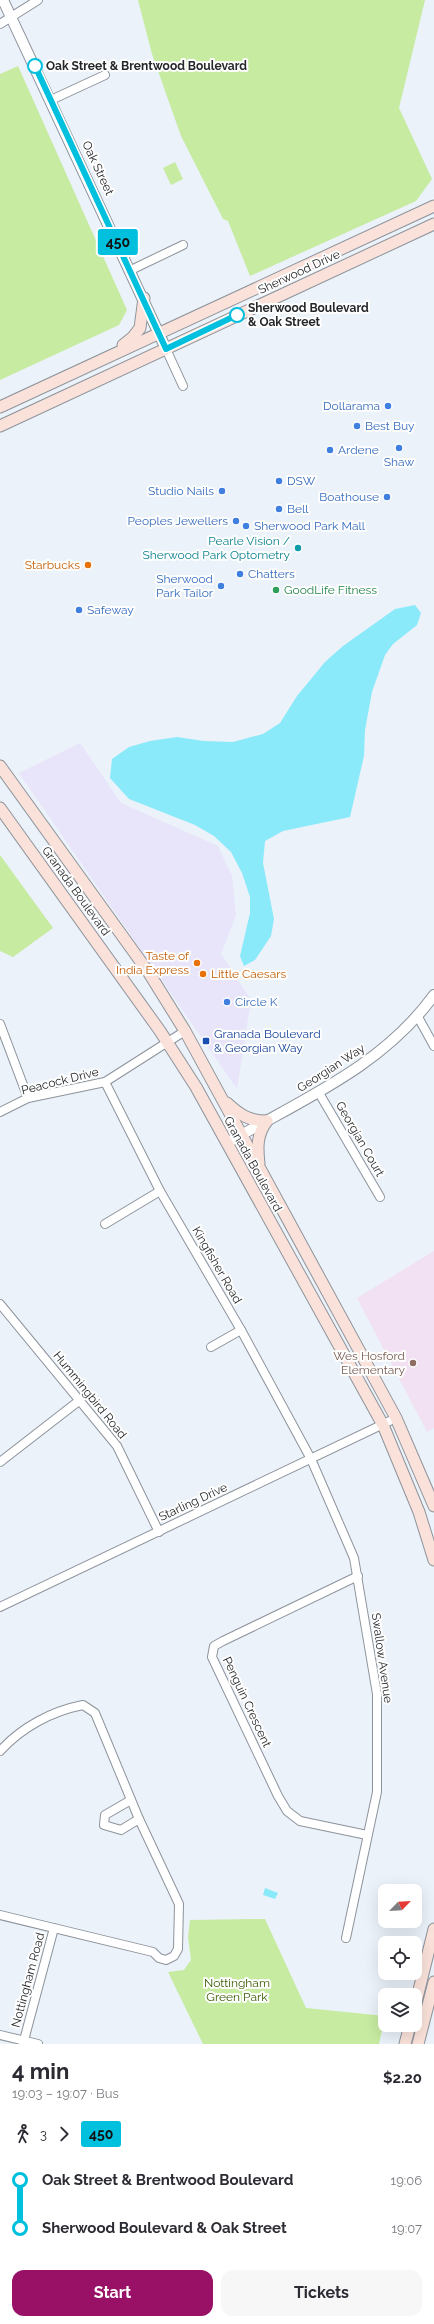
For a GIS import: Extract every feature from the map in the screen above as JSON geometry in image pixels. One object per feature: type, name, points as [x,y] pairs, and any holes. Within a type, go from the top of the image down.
[{"type":"main road","name":"Sherwood Drive","points":[[0,407],[434,206]]},
{"type":"main road","name":"Sherwood Drive","points":[[0,426],[434,224]]},
{"type":"main road","points":[[116,353],[140,328],[144,298]]},
{"type":"main road","name":"Granada Boulevard","points":[[0,766],[149,973],[185,1031],[396,1418],[433,1498]]},
{"type":"main road","name":"Granada Boulevard","points":[[0,808],[168,1042],[383,1425],[415,1501],[434,1560]]},
{"type":"main road","points":[[221,1098],[243,1116],[252,1120],[267,1121],[261,1130],[257,1144],[260,1169]]},
{"type":"main road","points":[[419,1988],[434,1929]]},
{"type":"main road","points":[[418,2044],[434,1982]]},
{"type":"main road","points":[[406,2044],[409,2032]]},
{"type":"street","name":"Oak Street","points":[[3,0],[131,270],[166,349]]},
{"type":"street","points":[[0,24],[12,18],[38,0]]},
{"type":"street","points":[[51,100],[105,75]]},
{"type":"street","points":[[131,270],[183,245]]},
{"type":"street","points":[[166,349],[183,386]]},
{"type":"street","name":"Georgian Way","points":[[226,1143],[320,1093],[368,1062],[418,1017],[434,995]]},
{"type":"street","points":[[418,1017],[434,1046]]},
{"type":"street","points":[[0,1024],[28,1098]]},
{"type":"street","name":"Peacock Drive","points":[[0,1112],[28,1098],[105,1082],[185,1031]]},
{"type":"street","name":"Kingfisher Road","points":[[105,1082],[160,1191],[241,1330],[311,1459]]},
{"type":"street","name":"Georgian Court","points":[[320,1093],[380,1197]]},
{"type":"street","points":[[104,1224],[160,1191]]},
{"type":"street","name":"Hummingbird Road","points":[[0,1304],[117,1446],[159,1532]]},
{"type":"street","points":[[211,1347],[241,1330]]},
{"type":"street","points":[[0,1462],[80,1400]]},
{"type":"street","name":"Starling Drive","points":[[0,1607],[396,1418]]},
{"type":"street","name":"Swallow Avenue","points":[[311,1459],[354,1558],[377,1694],[378,1792],[346,1938]]},
{"type":"street","points":[[415,1501],[433,1498]]},
{"type":"street","name":"Penguin Crescent","points":[[358,1576],[223,1641],[214,1646],[212,1656],[278,1796],[287,1811],[300,1821],[368,1835]]},
{"type":"street","points":[[0,1751],[29,1726],[64,1709],[83,1705],[95,1713],[139,1819],[179,1904],[178,1949],[174,1956],[166,1960],[159,1958],[153,1952],[54,1928]]},
{"type":"street","points":[[131,1800],[105,1815],[104,1825],[121,1830],[139,1819]]},
{"type":"street","name":"Nottingham Road","points":[[0,1915],[54,1928],[24,2042]]},
{"type":"street","points":[[0,2035],[24,2042],[38,2044]]},
{"type":"shaded area","points":[[80,743],[121,803],[218,846],[232,876],[236,915],[221,954],[251,1000],[237,1089],[19,773]]},
{"type":"shaded area","name":"Wes Hosford Elementary","points":[[434,1251],[434,1428],[427,1432],[357,1298]]},
{"type":"green space","points":[[138,0],[425,0],[399,108],[432,179],[416,201],[250,276],[228,221],[223,219],[181,136],[152,54]]},
{"type":"green space","points":[[18,66],[127,310],[119,325],[0,380],[0,74]]},
{"type":"green space","points":[[175,162],[183,179],[171,185],[163,168]]},
{"type":"green space","points":[[0,855],[53,928],[13,957],[0,951]]},
{"type":"green space","name":"Nottingham Green Park","points":[[265,1919],[306,2008],[378,2015],[378,2032],[382,2032],[379,2044],[203,2044],[168,1972],[184,1970],[191,1960],[188,1937],[190,1920]]},
{"type":"water","points":[[415,605],[421,613],[417,625],[393,644],[385,655],[372,692],[365,730],[364,756],[350,817],[283,831],[265,841],[263,863],[274,919],[271,936],[255,960],[244,966],[240,956],[250,913],[250,897],[242,873],[231,852],[214,836],[195,825],[129,799],[110,778],[112,759],[129,747],[150,741],[177,737],[204,741],[233,742],[263,734],[280,723],[297,696],[325,662],[343,646],[395,609]]},
{"type":"water","points":[[265,1888],[278,1893],[275,1899],[263,1895]]},
{"type":"bus line","name":"450","points":[[35,66],[131,270],[166,349],[237,315]]},
{"type":"place","name":"Oak Street & Brentwood Boulevard","points":[[35,66]]},
{"type":"place","name":"Sherwood Boulevard & Oak Street","points":[[237,315]]},
{"type":"place","name":"Dollarama","points":[[388,406]]},
{"type":"place","name":"Best Buy","points":[[357,426]]},
{"type":"place","name":"Shaw","points":[[399,448]]},
{"type":"place","name":"Ardene","points":[[330,450]]},
{"type":"place","name":"DSW","points":[[279,481]]},
{"type":"place","name":"Studio Nails","points":[[222,491]]},
{"type":"place","name":"Boathouse","points":[[387,497]]},
{"type":"place","name":"Bell","points":[[279,509]]},
{"type":"place","name":"Peoples Jewellers","points":[[236,521]]},
{"type":"place","name":"Sherwood Park Mall","points":[[246,526]]},
{"type":"place","name":"Pearle Vision / Sherwood Park Optometry","points":[[298,548]]},
{"type":"place","name":"Starbucks","points":[[88,565]]},
{"type":"place","name":"Chatters","points":[[240,574]]},
{"type":"place","name":"Sherwood Park Tailor","points":[[221,586]]},
{"type":"place","name":"GoodLife Fitness","points":[[276,590]]},
{"type":"place","name":"Safeway","points":[[79,610]]},
{"type":"place","name":"Taste of India Express","points":[[197,963]]},
{"type":"place","name":"Little Caesars","points":[[203,974]]},
{"type":"place","name":"Circle K","points":[[227,1002]]},
{"type":"place","name":"Granada Boulevard & Georgian Way","points":[[206,1041]]},
{"type":"place","name":"Wes Hosford Elementary","points":[[413,1363]]}]
